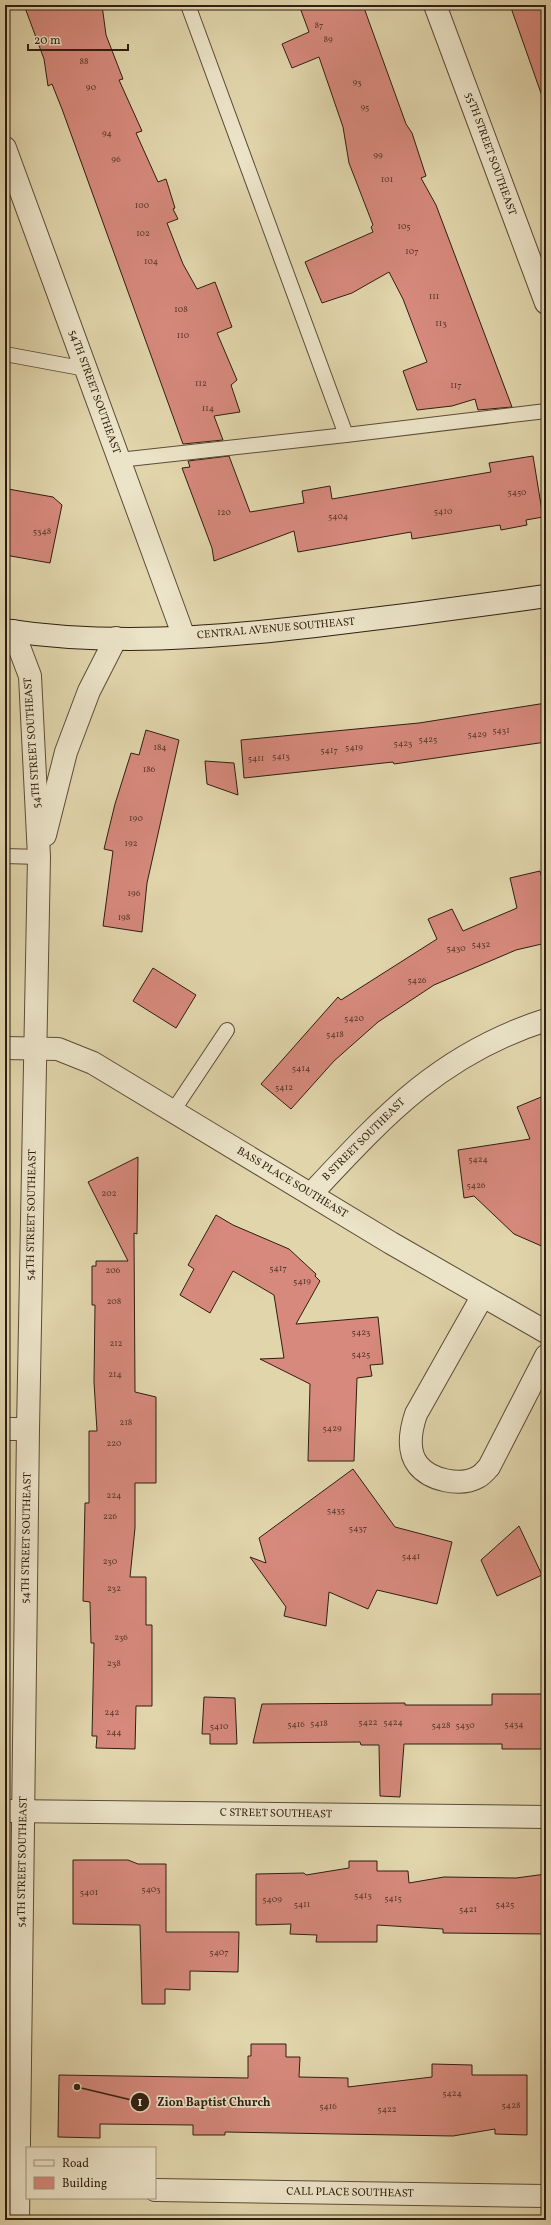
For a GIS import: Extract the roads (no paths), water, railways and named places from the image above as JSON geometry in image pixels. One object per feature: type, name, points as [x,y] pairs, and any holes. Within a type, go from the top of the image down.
[{"type":"street","name":"55TH STREET SOUTHEAST","points":[[435,5],[546,303]]},
{"type":"street","name":"54TH STREET SOUTHEAST","points":[[5,148],[184,637]]},
{"type":"street","name":"CENTRAL AVENUE SOUTHEAST","points":[[9,631],[116,638],[184,637],[277,630],[546,596]]},
{"type":"street","name":"54TH STREET SOUTHEAST","points":[[9,631],[30,676],[39,857],[28,1429],[14,1811],[18,2220]]},
{"type":"street","name":"54TH STREET SOUTHEAST","points":[[39,857],[66,752],[89,691],[116,638]]},
{"type":"street","name":"B STREET SOUTHEAST","points":[[311,1194],[371,1130],[422,1084],[466,1055],[491,1041],[546,1020]]},
{"type":"street","points":[[5,1048],[35,1048]]},
{"type":"street","name":"BASS PLACE SOUTHEAST","points":[[35,1048],[58,1049],[81,1057],[173,1110],[482,1297],[546,1332]]},
{"type":"street","points":[[482,1297],[416,1414],[411,1430],[412,1448],[417,1464],[430,1475],[446,1480],[462,1482],[478,1477],[489,1467],[546,1356]]},
{"type":"street","points":[[5,1429],[28,1429]]},
{"type":"street","name":"C STREET SOUTHEAST","points":[[14,1811],[546,1817]]},
{"type":"street","name":"CALL PLACE SOUTHEAST","points":[[156,2190],[546,2196]]},
{"type":"lane","points":[[188,5],[346,436]]},
{"type":"lane","points":[[5,354],[86,369]]},
{"type":"lane","points":[[119,460],[346,436],[546,411]]},
{"type":"lane","points":[[5,856],[39,857]]},
{"type":"lane","points":[[173,1110],[227,1030]]},
{"type":"place","name":"Zion Baptist Church","points":[[77,2087]]}]
